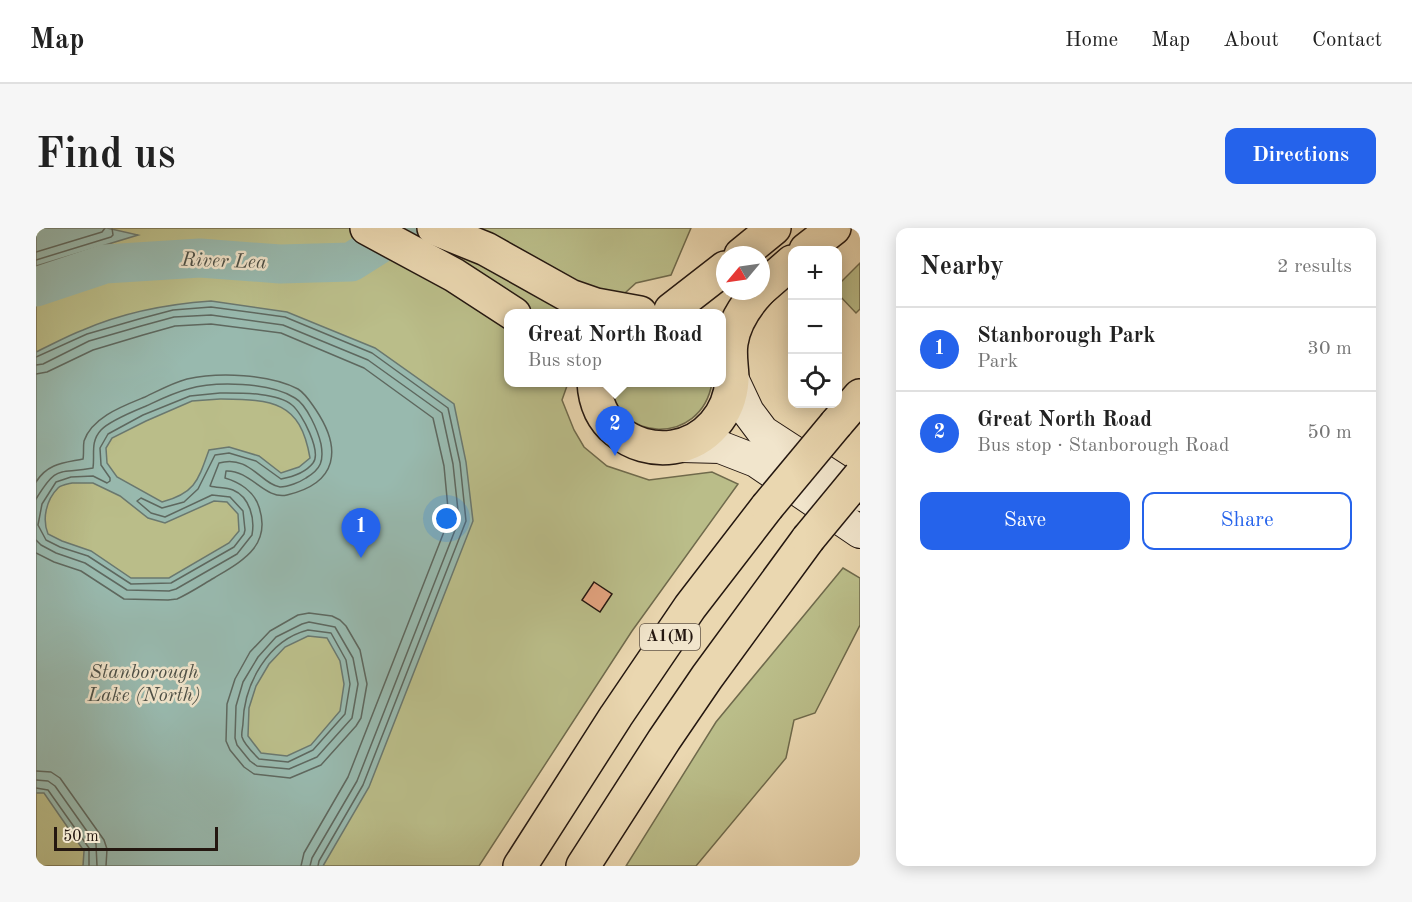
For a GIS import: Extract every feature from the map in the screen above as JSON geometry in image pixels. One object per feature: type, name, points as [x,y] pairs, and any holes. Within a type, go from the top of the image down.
[{"type":"main road","points":[[367,228],[454,275],[506,309]]},
{"type":"main road","points":[[434,228],[486,249],[570,296],[596,305],[631,309]]},
{"type":"main road","points":[[752,246],[774,228]]},
{"type":"main road","points":[[811,246],[834,228]]},
{"type":"main road","points":[[770,281],[788,266]]},
{"type":"main road","points":[[663,309],[716,274]]},
{"type":"main road","points":[[682,446],[699,438],[713,427],[723,412],[730,396],[728,361],[731,342],[739,318],[750,300]]},
{"type":"main road","points":[[728,361],[748,412],[763,432],[860,495]]},
{"type":"main road","points":[[592,387],[604,417],[616,431],[630,441],[647,447],[720,447],[756,461],[860,532]]},
{"type":"main road","name":"A1(M)","points":[[520,866],[690,607],[767,507],[860,396]]},
{"type":"main road","name":"A1(M)","points":[[583,866],[701,686],[808,538],[860,476]]},
{"type":"green space","points":[[36,228],[691,228],[671,275],[636,283],[607,309],[504,309],[504,387],[567,387],[562,400],[574,430],[584,447],[607,466],[649,480],[712,472],[738,484],[632,631],[479,866],[36,866]]},
{"type":"green space","points":[[860,263],[860,309],[856,313],[842,298],[842,281]]},
{"type":"green space","points":[[612,387],[711,387],[705,404],[692,418],[676,427],[659,429],[641,426],[626,417],[616,403]]},
{"type":"green space","points":[[843,568],[860,578],[860,625],[815,713],[794,720],[786,758],[696,866],[626,866],[716,722]]},
{"type":"water","points":[[36,228],[107,228],[138,235],[36,266]]},
{"type":"water","name":"Stanborough Lake (North)","points":[[211,301],[287,312],[375,348],[454,404],[466,462],[473,521],[369,787],[323,866],[83,866],[84,851],[44,793],[36,793],[36,352],[77,332],[113,319],[146,310]],"holes":[[[255,400],[281,407],[299,424],[310,458],[299,467],[281,473],[259,456],[229,447],[209,450],[194,484],[182,494],[162,502],[117,477],[107,463],[106,448],[112,438],[192,401]],[[70,483],[93,483],[120,496],[148,518],[165,523],[214,501],[227,502],[238,514],[239,531],[229,543],[169,578],[131,578],[91,551],[48,534],[45,522],[48,504],[58,488]],[[308,636],[327,638],[340,661],[344,684],[340,711],[311,745],[287,756],[261,753],[248,736],[249,708],[256,686],[269,664],[285,647]]]},
{"type":"building","points":[[594,582],[612,594],[600,612],[582,600]]},
{"type":"waterway","name":"River Lea","points":[[36,287],[105,264],[200,258],[280,264],[351,262],[405,228]]},
{"type":"place","name":"Great North Road","points":[[615,456]]},
{"type":"place","name":"Stanborough Park","points":[[361,558]]}]
